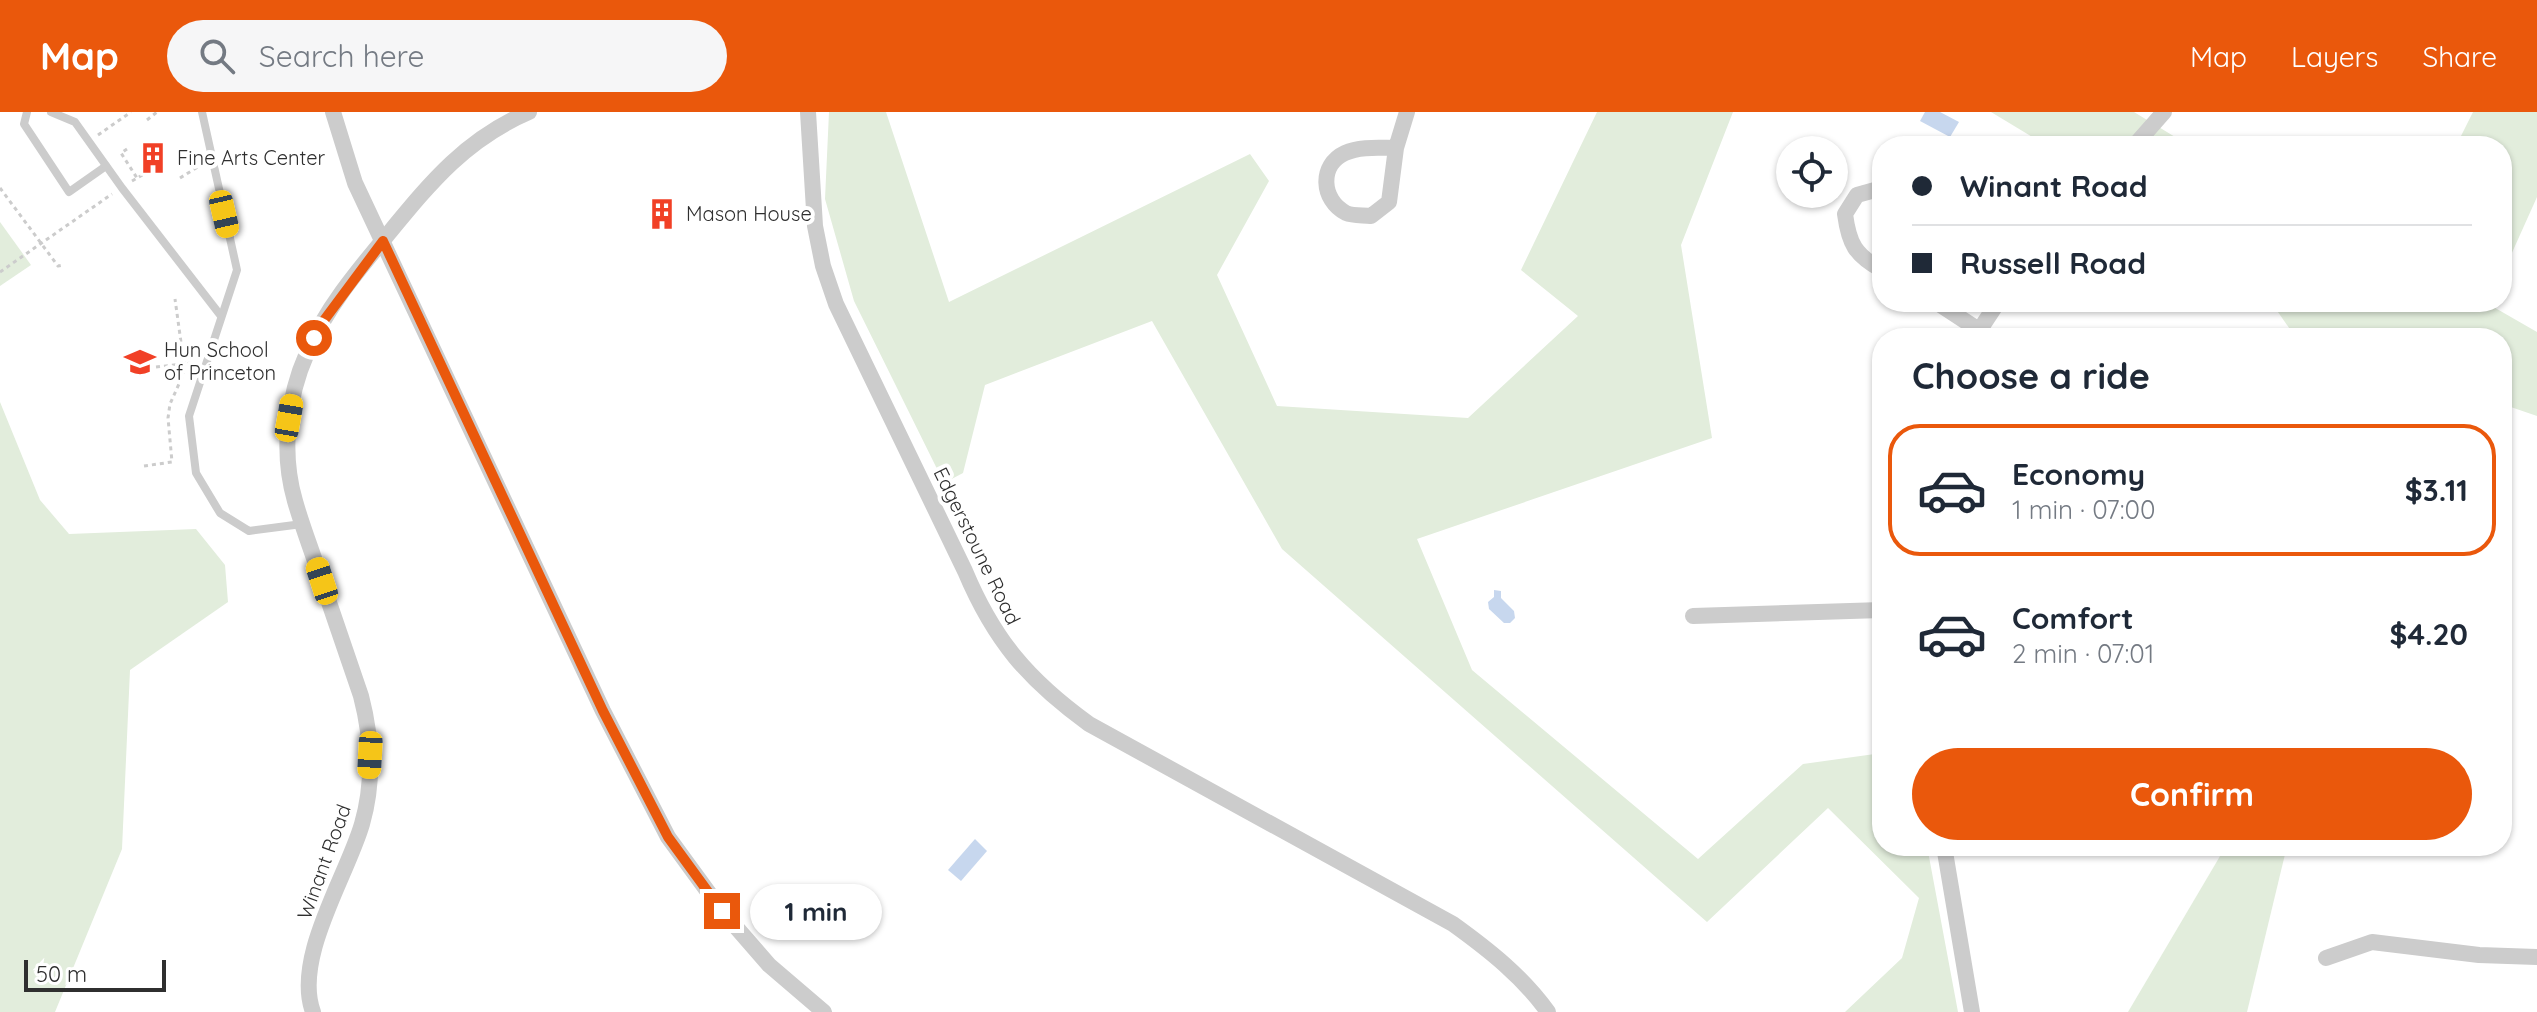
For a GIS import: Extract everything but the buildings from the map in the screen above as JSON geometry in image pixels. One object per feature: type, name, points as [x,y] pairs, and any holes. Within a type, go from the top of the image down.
[{"type":"street","points":[[333,112],[355,183],[603,711],[668,837],[722,911],[769,965],[824,1012]]},
{"type":"street","name":"Winant Road","points":[[313,1012],[310,976],[313,952],[362,824],[369,787],[370,755],[369,728],[361,696],[302,523],[290,477],[289,418],[295,386],[322,323],[437,175],[464,150],[494,129],[529,112]]},
{"type":"street","name":"Edgerstoune Road","points":[[808,112],[815,226],[823,266],[836,304],[980,606],[1000,640],[1057,701],[1089,724],[1453,924],[1512,970],[1548,1012]]},
{"type":"street","points":[[1396,148],[1366,148],[1344,153],[1330,168],[1325,188],[1333,203],[1349,215],[1371,216],[1389,202],[1396,148],[1407,112]]},
{"type":"street","points":[[2143,136],[2164,112]]},
{"type":"street","points":[[1872,191],[1857,195],[1845,214],[1848,237],[1862,259],[1872,264]]},
{"type":"street","points":[[1950,312],[1971,328]]},
{"type":"street","points":[[1693,616],[1872,610]]},
{"type":"street","points":[[1946,856],[1972,1012]]},
{"type":"street","points":[[2326,958],[2372,942],[2479,955],[2537,957]]},
{"type":"lane","points":[[27,112],[24,124],[69,192],[106,166]]},
{"type":"lane","points":[[51,112],[75,122],[221,316]]},
{"type":"lane","points":[[202,112],[237,270],[189,416],[196,473],[220,513],[249,531],[302,523]]},
{"type":"path","points":[[112,125],[131,112]]},
{"type":"path","points":[[147,120],[157,112]]},
{"type":"path","points":[[127,149],[121,153],[137,178]]},
{"type":"path","points":[[180,178],[212,158]]},
{"type":"path","points":[[0,188],[58,266],[63,265]]},
{"type":"path","points":[[0,272],[122,188]]},
{"type":"path","points":[[144,466],[172,462],[168,418],[184,364],[175,299]]},
{"type":"path","points":[[156,367],[207,361]]},
{"type":"green space","points":[[829,112],[886,112],[949,302],[1250,154],[1269,181],[1217,275],[1277,406],[1468,418],[1578,316],[1521,270],[1597,112],[1733,112],[1681,245],[1712,438],[1417,539],[1472,670],[1698,859],[1803,764],[1872,754],[1872,852],[1828,808],[1707,922],[1282,549],[1152,321],[985,385],[963,473],[944,483],[854,301],[825,199]]},
{"type":"green space","points":[[1991,112],[2134,112],[2174,136],[2031,136]]},
{"type":"green space","points":[[2473,112],[2537,112],[2537,197],[2512,253],[2512,136],[2461,136]]},
{"type":"green space","points":[[0,222],[31,265],[0,286]]},
{"type":"green space","points":[[2278,312],[2502,312],[2537,332],[2537,416],[2512,407],[2512,328],[2289,328]]},
{"type":"green space","points":[[0,402],[40,500],[69,534],[196,529],[225,565],[228,602],[130,670],[122,849],[55,1012],[0,1012]]},
{"type":"green space","points":[[1877,856],[1929,856],[1958,1012],[1845,1012],[1902,958],[1919,898]]},
{"type":"green space","points":[[2220,856],[2285,856],[2247,1012],[2128,1012]]},
{"type":"water","points":[[1925,112],[1940,112],[1959,122],[1948,136],[1920,121]]},
{"type":"water","points":[[1494,590],[1501,591],[1501,598],[1514,611],[1515,618],[1510,623],[1504,623],[1489,609],[1488,602],[1494,597]]},
{"type":"water","points":[[975,839],[987,851],[961,881],[948,870]]},
{"type":"place","name":"Fine Arts Center","points":[[153,158]]},
{"type":"place","name":"Mason House","points":[[662,214]]},
{"type":"place","name":"Hun School of Princeton","points":[[140,362]]},
{"type":"route","points":[[314,338],[383,241],[603,711],[668,837],[722,911]]}]
